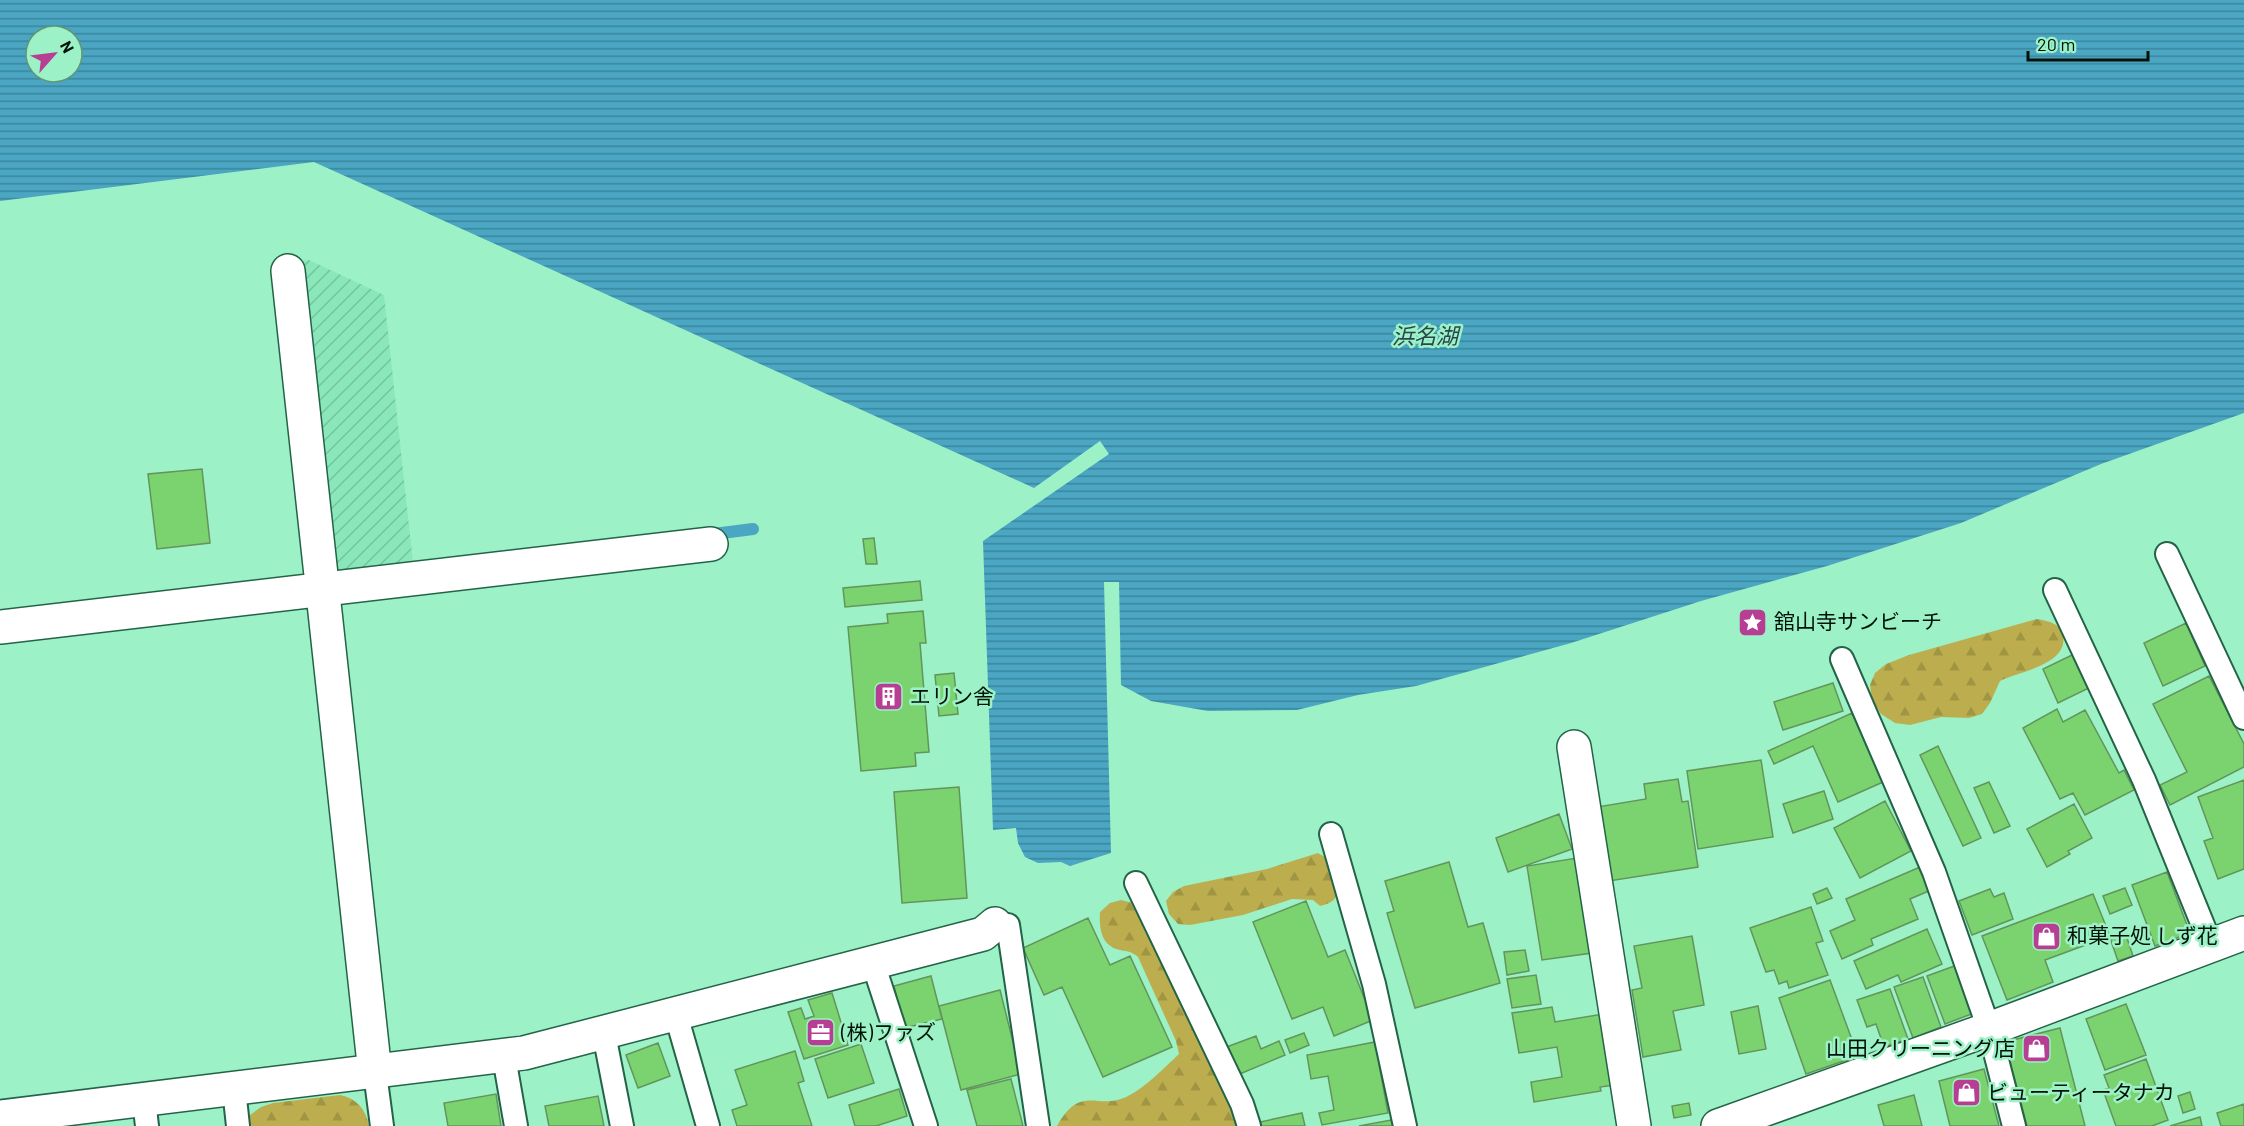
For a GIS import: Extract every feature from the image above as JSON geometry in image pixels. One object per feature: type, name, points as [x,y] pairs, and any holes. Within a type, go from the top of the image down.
[{"type":"street","points":[[288,271],[375,1072]]},
{"type":"street","points":[[0,627],[711,544]]},
{"type":"street","points":[[1574,747],[1634,1126]]},
{"type":"street","points":[[8,1120],[145,1113],[234,1089],[504,1057],[604,1034],[983,934],[1002,924]]},
{"type":"street","points":[[1718,1126],[1989,1029],[2244,933]]},
{"type":"lane","points":[[2167,554],[2244,718]]},
{"type":"lane","points":[[2055,590],[2144,780],[2211,945]]},
{"type":"lane","points":[[1842,659],[1934,872],[1989,1029],[2014,1126]]},
{"type":"lane","points":[[1330,834],[1374,984],[1405,1126]]},
{"type":"lane","points":[[1136,883],[1242,1104],[1249,1126]]},
{"type":"lane","points":[[1002,924],[1038,1126]]},
{"type":"lane","points":[[873,963],[926,1126]]},
{"type":"lane","points":[[676,1015],[708,1126]]},
{"type":"lane","points":[[604,1034],[622,1126]]},
{"type":"lane","points":[[504,1057],[516,1126]]},
{"type":"lane","points":[[375,1072],[382,1126]]},
{"type":"lane","points":[[234,1089],[238,1126]]},
{"type":"shaded area","points":[[309,260],[384,295],[413,563],[333,573],[299,261]]},
{"type":"green space","points":[[2037,619],[2053,623],[2059,628],[2063,635],[2063,645],[2051,660],[2041,666],[2000,681],[1982,714],[1969,718],[1941,717],[1910,725],[1895,723],[1881,714],[1872,700],[1870,685],[1875,673],[1886,664],[1909,655]]},
{"type":"green space","points":[[1318,853],[1328,859],[1337,881],[1337,894],[1335,899],[1329,903],[1320,906],[1313,900],[1292,899],[1243,915],[1190,925],[1178,924],[1169,914],[1166,901],[1173,892],[1184,886],[1267,869]]},
{"type":"green space","points":[[1121,900],[1133,903],[1142,916],[1240,1126],[1057,1126],[1074,1105],[1082,1101],[1117,1100],[1135,1092],[1179,1054],[1176,1041],[1138,957],[1114,948],[1102,936],[1100,912],[1110,903]]},
{"type":"green space","points":[[340,1095],[359,1105],[369,1126],[248,1126],[250,1115],[261,1107],[273,1103]]},
{"type":"water","name":"浜名湖","points":[[0,0],[2244,0],[2244,413],[2101,464],[1961,523],[1827,566],[1701,601],[1571,643],[1416,686],[1358,695],[1297,710],[1208,711],[1151,701],[1121,685],[1119,582],[1104,582],[1111,853],[1070,866],[1061,862],[1038,863],[1025,857],[1018,843],[1016,828],[993,830],[983,541],[1109,454],[1100,441],[1034,488],[314,162],[0,201]]},
{"type":"building","points":[[202,469],[210,543],[157,549],[148,474]]},
{"type":"building","points":[[874,538],[877,564],[866,564],[863,539]]},
{"type":"building","points":[[920,581],[922,600],[845,607],[843,588]]},
{"type":"building","name":"エリン舎","points":[[923,611],[926,643],[920,643],[929,752],[915,753],[916,766],[861,771],[848,627],[888,623],[887,614]]},
{"type":"building","points":[[2186,623],[2205,666],[2163,686],[2144,643]]},
{"type":"building","points":[[2074,654],[2091,687],[2058,703],[2043,669]]},
{"type":"building","points":[[954,673],[958,714],[939,716],[935,675]]},
{"type":"building","points":[[2209,676],[2244,744],[2244,767],[2170,805],[2160,785],[2187,772],[2153,704]]},
{"type":"building","points":[[1833,683],[1843,711],[1783,730],[1774,702]]},
{"type":"building","points":[[2057,709],[2063,722],[2085,710],[2119,773],[2124,770],[2134,790],[2085,815],[2073,793],[2060,799],[2023,728]]},
{"type":"building","points":[[1852,713],[1883,782],[1838,802],[1813,746],[1774,764],[1768,751]]},
{"type":"building","points":[[1938,746],[1981,838],[1963,846],[1920,755]]},
{"type":"building","points":[[1761,760],[1773,837],[1698,849],[1687,771]]},
{"type":"building","points":[[1678,779],[1682,802],[1688,801],[1698,867],[1609,881],[1597,807],[1646,799],[1644,784]]},
{"type":"building","points":[[2244,780],[2244,869],[2218,879],[2204,841],[2213,838],[2198,797]]},
{"type":"building","points":[[1989,782],[2010,826],[1994,833],[1974,788]]},
{"type":"building","points":[[959,787],[967,898],[902,903],[894,792]]},
{"type":"building","points":[[1824,791],[1833,819],[1793,833],[1783,804]]},
{"type":"building","points":[[1885,801],[1911,851],[1860,878],[1834,828]]},
{"type":"building","points":[[2074,804],[2092,838],[2068,851],[2070,854],[2047,867],[2027,829]]},
{"type":"building","points":[[1559,814],[1572,849],[1508,872],[1496,838]]},
{"type":"building","points":[[1577,858],[1592,953],[1542,960],[1527,866]]},
{"type":"building","points":[[1449,862],[1468,927],[1483,923],[1500,983],[1415,1008],[1387,913],[1394,911],[1385,881]]},
{"type":"building","points":[[1920,867],[1931,890],[1910,899],[1918,919],[1871,939],[1873,945],[1842,959],[1830,931],[1855,920],[1846,899]]},
{"type":"building","points":[[2167,872],[2190,933],[2155,946],[2132,885]]},
{"type":"building","points":[[1827,888],[1832,898],[1817,904],[1813,894]]},
{"type":"building","points":[[2125,888],[2132,905],[2110,914],[2103,896]]},
{"type":"building","points":[[1990,889],[1994,897],[2004,893],[2013,919],[1972,935],[1959,901]]},
{"type":"building","points":[[2093,894],[2110,936],[2045,960],[2053,982],[2007,1000],[1982,936]]},
{"type":"building","points":[[1306,901],[1328,957],[1345,950],[1373,1020],[1334,1036],[1323,1007],[1292,1019],[1253,922]]},
{"type":"building","points":[[1811,907],[1823,941],[1816,943],[1828,975],[1789,988],[1787,981],[1779,984],[1774,970],[1766,972],[1750,928]]},
{"type":"building","points":[[1088,918],[1110,965],[1130,956],[1172,1047],[1103,1077],[1062,987],[1044,995],[1023,948]]},
{"type":"building","points":[[1927,929],[1942,964],[1901,982],[1898,975],[1866,989],[1854,961]]},
{"type":"building","points":[[2125,932],[2133,956],[2118,961],[2110,938]]},
{"type":"building","points":[[1692,936],[1704,1005],[1673,1011],[1681,1050],[1643,1057],[1632,990],[1642,988],[1634,946]]},
{"type":"building","points":[[1525,950],[1529,971],[1507,975],[1504,952]]},
{"type":"building","points":[[1957,965],[1974,1013],[1945,1024],[1927,976]]},
{"type":"building","points":[[1536,975],[1541,1004],[1512,1008],[1507,979]]},
{"type":"building","points":[[931,976],[942,1019],[904,1028],[894,986]]},
{"type":"building","points":[[1923,977],[1941,1027],[1913,1038],[1894,987]]},
{"type":"building","points":[[1830,980],[1858,1056],[1806,1074],[1779,998]]},
{"type":"building","points":[[1890,989],[1908,1039],[1884,1047],[1876,1024],[1867,1027],[1857,1000]]},
{"type":"building","points":[[1000,990],[1021,1074],[961,1090],[939,1006]]},
{"type":"building","points":[[832,993],[848,1045],[804,1059],[788,1012],[801,1008],[805,1019],[814,1016],[808,1000]]},
{"type":"building","points":[[2126,1004],[2146,1055],[2105,1070],[2086,1019]]},
{"type":"building","points":[[1758,1006],[1766,1049],[1739,1054],[1731,1012]]},
{"type":"building","points":[[1552,1007],[1555,1022],[1603,1014],[1614,1085],[1600,1087],[1601,1091],[1534,1102],[1531,1082],[1562,1077],[1557,1047],[1519,1053],[1512,1013]]},
{"type":"building","points":[[2060,1028],[2085,1126],[2027,1126],[2005,1042]]},
{"type":"building","points":[[1304,1033],[1309,1045],[1290,1053],[1285,1040]]},
{"type":"building","points":[[1256,1036],[1261,1049],[1279,1041],[1285,1055],[1235,1076],[1224,1048]]},
{"type":"building","points":[[1375,1042],[1388,1113],[1322,1125],[1319,1113],[1334,1110],[1328,1076],[1311,1079],[1307,1055]]},
{"type":"building","points":[[658,1043],[670,1076],[638,1088],[626,1055]]},
{"type":"building","points":[[861,1044],[874,1083],[828,1098],[815,1059]]},
{"type":"building","points":[[795,1051],[804,1081],[798,1083],[812,1126],[737,1126],[732,1110],[747,1105],[735,1070]]},
{"type":"building","points":[[2146,1059],[2168,1120],[2152,1126],[2116,1126],[2103,1090],[2109,1088],[2104,1075]]},
{"type":"building","points":[[1984,1069],[1999,1126],[1950,1126],[1939,1081]]},
{"type":"building","points":[[1011,1079],[1023,1126],[977,1126],[967,1090]]},
{"type":"building","points":[[899,1089],[907,1116],[876,1126],[855,1126],[849,1105]]},
{"type":"building","points":[[2190,1092],[2195,1109],[2183,1113],[2178,1096]]},
{"type":"building","points":[[496,1094],[501,1126],[448,1126],[444,1103]]},
{"type":"building","points":[[1914,1095],[1922,1126],[1884,1126],[1878,1105]]},
{"type":"building","points":[[598,1096],[604,1126],[549,1126],[545,1106]]},
{"type":"building","points":[[1689,1103],[1691,1115],[1674,1118],[1672,1106]]},
{"type":"building","points":[[2244,1104],[2244,1126],[2221,1126],[2217,1113]]},
{"type":"building","points":[[1302,1113],[1305,1126],[1261,1126],[1260,1122]]},
{"type":"building","points":[[2200,1117],[2202,1126],[2170,1126]]},
{"type":"building","points":[[1391,1120],[1393,1126],[1359,1126]]},
{"type":"waterway","points":[[706,535],[753,529]]},
{"type":"place","name":"舘山寺サンビーチ","points":[[1753,622]]},
{"type":"place","name":"エリン舎","points":[[889,697]]},
{"type":"place","name":"和菓子処 しず花","points":[[2046,936]]},
{"type":"place","name":"(株)ファズ","points":[[820,1033]]},
{"type":"place","name":"山田クリーニング店","points":[[2036,1049]]},
{"type":"place","name":"ビューティータナカ","points":[[1966,1093]]}]
